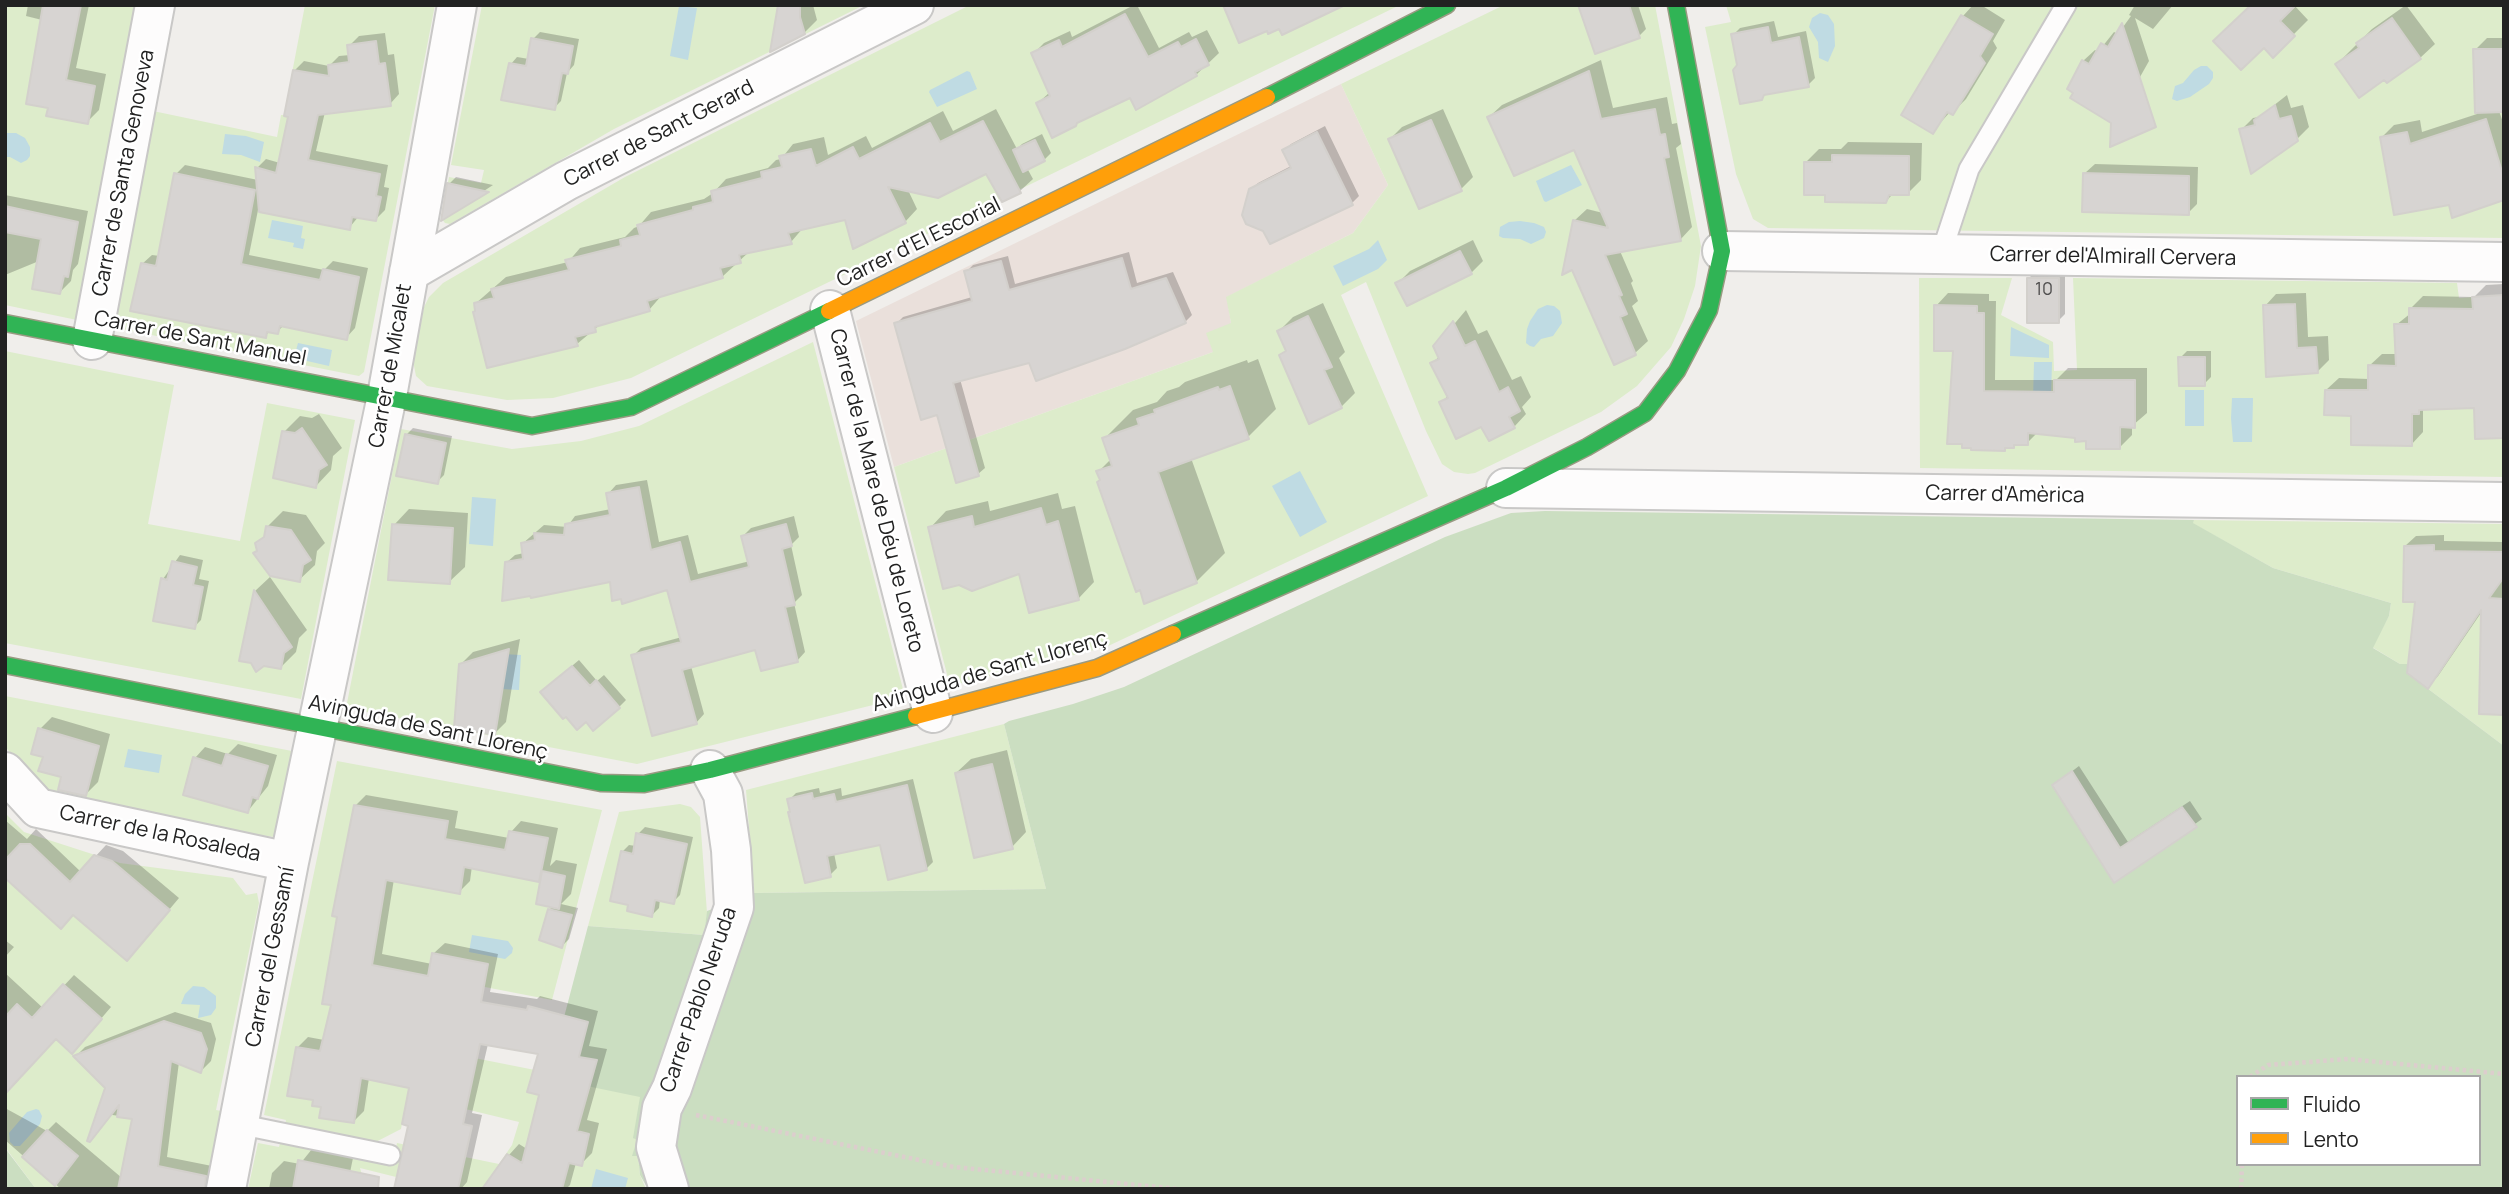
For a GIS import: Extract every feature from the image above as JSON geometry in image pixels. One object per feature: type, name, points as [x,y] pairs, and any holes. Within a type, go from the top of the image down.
[{"type":"street","name":"Carrer de Santa Genoveva","points":[[92,340],[155,5]]},
{"type":"street","name":"Carrer de Micalet","points":[[317,726],[387,396],[457,5]]},
{"type":"street","name":"Carrer de Sant Gerard","points":[[409,272],[566,181],[914,5]]},
{"type":"street","name":"Carrer d'El Escorial","points":[[387,396],[532,426],[631,407],[1270,96],[1447,5]]},
{"type":"street","name":"Avinguda de Sant Llorenç","points":[[5,666],[558,776],[601,783],[644,785],[933,713],[1097,668],[1506,488],[1587,447],[1645,413],[1677,371],[1709,310],[1722,251],[1676,5]]},
{"type":"street","name":"Carrer del'Almirall Cervera","points":[[1722,251],[2504,262]]},
{"type":"street","name":"Carrer de la Mare de Déu de Loreto","points":[[831,310],[933,713]]},
{"type":"street","name":"Carrer de Sant Manuel","points":[[5,323],[387,396]]},
{"type":"street","name":"Carrer d'Amèrica","points":[[1506,488],[2504,502]]},
{"type":"street","name":"Carrer del Gessamí","points":[[226,1189],[317,726]]},
{"type":"street","name":"Carrer Pablo Neruda","points":[[669,1189],[656,1147],[662,1108],[672,1088],[734,907],[732,850],[723,794],[710,770]]},
{"type":"street","name":"Carrer de la Rosaleda","points":[[5,772],[38,808],[289,862]]},
{"type":"lane","points":[[1941,254],[1969,169],[2066,5]]},
{"type":"lane","points":[[238,1124],[390,1155]]},
{"type":"path","points":[[2253,1075],[2268,1065],[2348,1059],[2504,1074]]},
{"type":"path","points":[[662,1108],[954,1167],[1179,1189]]},
{"type":"path","points":[[2241,1189],[2242,1166]]},
{"type":"shaded area","points":[[1341,84],[1388,185],[1353,233],[1227,297],[1231,323],[1213,352],[894,467],[856,321]]},
{"type":"green space","points":[[6,5],[138,5],[77,320],[5,305]]},
{"type":"green space","points":[[305,5],[435,5],[364,372],[359,376],[111,327],[153,111],[277,137],[281,115],[284,115]]},
{"type":"green space","points":[[482,5],[864,5],[614,129],[450,224],[441,218],[449,177],[481,183],[484,170],[451,165]]},
{"type":"green space","points":[[970,5],[1400,5],[631,378],[553,398],[507,400],[427,386],[416,376],[413,361],[424,307],[429,297],[443,283],[625,177]]},
{"type":"green space","points":[[1504,5],[1655,5],[1701,246],[1695,286],[1671,347],[1637,386],[1601,412],[1475,473],[1454,472],[1442,464],[1426,431],[1366,282],[1341,295],[1428,496],[1106,647],[950,686],[894,467],[1213,352],[1206,333],[1231,323],[1226,297],[1353,233],[1388,185],[1341,84]]},
{"type":"green space","points":[[1726,5],[2504,5],[2504,238],[1768,228],[1753,219],[1736,174],[1705,27],[1731,22]]},
{"type":"green space","points":[[1919,278],[2012,278],[2001,315],[2053,342],[2054,371],[2077,370],[2073,278],[2457,283],[2459,298],[2504,295],[2504,477],[1920,468]]},
{"type":"green space","points":[[813,342],[905,697],[637,764],[346,708],[401,429],[512,449],[581,441],[639,426]]},
{"type":"green space","points":[[5,351],[174,385],[148,524],[240,541],[267,403],[355,420],[301,699],[5,643]]},
{"type":"green space","points":[[1545,511],[2194,520],[2193,523],[2273,568],[2391,603],[2389,616],[2373,648],[2400,664],[2408,664],[2407,673],[2504,746],[2504,1189],[648,1189],[640,1175],[638,1156],[632,1156],[637,1140],[633,1138],[640,1097],[548,1078],[588,926],[704,935],[707,911],[754,893],[1046,889],[1004,724],[1124,687],[1445,537],[1511,513]]},
{"type":"green space","points":[[2194,520],[2504,524],[2504,746],[2407,673],[2407,664],[2400,664],[2372,647],[2389,616],[2391,603],[2273,568],[2192,523]]},
{"type":"green space","points":[[5,696],[292,751],[274,837],[131,817],[49,791],[5,747]]},
{"type":"green space","points":[[1004,724],[1046,889],[754,893],[746,790]]},
{"type":"green space","points":[[337,761],[602,810],[552,1000],[428,976],[414,1046],[550,1073],[671,1022],[634,1138],[637,1139],[633,1156],[638,1156],[640,1175],[646,1189],[394,1189],[396,1177],[360,1168],[366,1189],[248,1189],[258,1143],[279,1147],[281,1140],[394,1159],[397,1143],[499,1164],[512,1145],[519,1122],[453,1106],[407,1099],[401,1129],[366,1147],[284,1129],[286,1120],[264,1115]]},
{"type":"green space","points":[[680,804],[691,807],[700,817],[707,913],[704,935],[588,926],[619,812]]},
{"type":"green space","points":[[5,813],[24,832],[120,863],[233,878],[246,895],[257,893],[259,903],[216,1110],[235,1114],[217,1189],[36,1189],[5,1147]]},
{"type":"green space","points":[[5,1148],[36,1189],[5,1189]]},
{"type":"water","points":[[679,6],[697,8],[688,60],[670,56]]},
{"type":"water","points":[[1820,13],[1828,15],[1834,24],[1835,46],[1828,62],[1819,58],[1818,42],[1809,27],[1812,18]]},
{"type":"water","points":[[2201,66],[2207,66],[2213,72],[2209,84],[2190,97],[2177,101],[2172,99],[2175,86],[2183,83]]},
{"type":"water","points":[[967,71],[970,72],[977,89],[937,107],[930,90]]},
{"type":"water","points":[[5,133],[16,133],[25,138],[30,147],[27,160],[21,163],[5,157]]},
{"type":"water","points":[[225,134],[246,136],[264,142],[260,162],[241,155],[222,154]]},
{"type":"water","points":[[1571,165],[1582,185],[1544,201],[1536,181]]},
{"type":"water","points":[[272,220],[303,226],[303,249],[293,247],[294,243],[268,238]]},
{"type":"water","points":[[1520,221],[1544,227],[1544,238],[1531,244],[1520,239],[1499,236],[1500,227],[1509,222]]},
{"type":"water","points":[[1378,240],[1387,260],[1378,269],[1343,286],[1333,266],[1369,249]]},
{"type":"water","points":[[1547,305],[1560,311],[1562,323],[1553,336],[1541,339],[1534,347],[1530,346],[1526,343],[1530,321],[1538,309]]},
{"type":"water","points":[[2011,327],[2049,345],[2049,358],[2010,356]]},
{"type":"water","points":[[298,343],[332,350],[329,366],[294,358]]},
{"type":"water","points":[[2034,362],[2052,362],[2051,399],[2033,399]]},
{"type":"water","points":[[2185,390],[2204,390],[2204,426],[2185,426]]},
{"type":"water","points":[[2232,398],[2253,398],[2252,442],[2233,442]]},
{"type":"water","points":[[1300,471],[1327,522],[1300,537],[1272,486]]},
{"type":"water","points":[[472,497],[496,499],[493,546],[469,544]]},
{"type":"water","points":[[503,654],[521,655],[519,690],[500,689]]},
{"type":"water","points":[[128,749],[162,755],[159,773],[124,767]]},
{"type":"water","points":[[472,935],[508,941],[513,948],[512,953],[505,959],[469,952]]},
{"type":"water","points":[[193,986],[204,987],[216,996],[216,1008],[211,1015],[198,1018],[200,1005],[181,1004],[185,994]]},
{"type":"water","points":[[36,1109],[42,1116],[40,1124],[20,1146],[14,1146],[10,1142],[9,1133],[27,1112]]},
{"type":"water","points":[[596,1169],[628,1178],[625,1189],[591,1189]]},
{"type":"building","points":[[43,5],[81,5],[66,80],[95,86],[88,124],[46,116],[48,108],[26,104]]},
{"type":"building","points":[[778,5],[800,5],[805,34],[770,52]]},
{"type":"building","points":[[1223,5],[1345,5],[1282,35],[1279,29],[1268,34],[1267,31],[1239,43]]},
{"type":"building","points":[[1578,5],[1629,5],[1640,38],[1595,54]]},
{"type":"building","points":[[2251,5],[2296,5],[2280,21],[2295,36],[2273,58],[2264,48],[2241,70],[2213,41]]},
{"type":"building","points":[[1125,14],[1148,57],[1178,42],[1181,47],[1196,39],[1209,65],[1195,72],[1197,76],[1136,110],[1130,98],[1052,138],[1036,103],[1050,96],[1031,53],[1059,40],[1062,47]]},
{"type":"building","points":[[1961,15],[1993,34],[1980,56],[1985,63],[1953,115],[1947,112],[1933,134],[1901,115]]},
{"type":"building","points":[[2392,18],[2421,59],[2387,83],[2384,80],[2359,98],[2335,64],[2359,48],[2356,43]]},
{"type":"building","points":[[2122,23],[2156,127],[2110,147],[2111,123],[2070,98],[2073,93],[2067,89],[2082,60],[2089,64],[2101,43],[2108,47]]},
{"type":"building","points":[[1768,27],[1771,43],[1799,37],[1809,87],[1764,95],[1762,100],[1740,104],[1733,70],[1737,65],[1731,34]]},
{"type":"building","points":[[531,38],[573,46],[568,74],[562,73],[555,110],[501,100],[509,63],[526,66]]},
{"type":"building","points":[[376,41],[379,64],[385,63],[391,106],[318,115],[308,160],[380,174],[376,196],[381,197],[376,221],[352,217],[350,230],[259,212],[255,167],[276,173],[288,117],[284,116],[293,70],[329,76],[328,65],[349,62],[347,45]]},
{"type":"building","points":[[2473,49],[2503,49],[2504,112],[2475,113]]},
{"type":"building","points":[[1589,71],[1601,119],[1655,109],[1660,135],[1665,134],[1669,157],[1664,158],[1681,241],[1605,255],[1622,295],[1619,296],[1627,314],[1620,317],[1636,355],[1614,365],[1572,270],[1562,275],[1573,220],[1608,228],[1574,150],[1514,176],[1487,117]]},
{"type":"building","points":[[2275,105],[2279,119],[2291,116],[2298,141],[2251,174],[2239,129],[2255,125],[2254,120]]},
{"type":"building","points":[[2486,119],[2504,178],[2504,200],[2452,218],[2449,205],[2394,215],[2380,137],[2407,132],[2410,144]]},
{"type":"building","points":[[1431,120],[1462,191],[1419,209],[1388,139]]},
{"type":"building","points":[[983,121],[1021,193],[1002,202],[986,174],[938,198],[888,187],[906,223],[853,249],[845,220],[788,233],[792,244],[739,255],[741,263],[720,268],[723,278],[647,301],[650,311],[595,327],[596,332],[575,337],[578,346],[487,368],[473,312],[474,303],[494,298],[491,289],[569,270],[565,260],[621,246],[620,240],[640,235],[637,225],[713,202],[711,191],[762,178],[761,172],[782,167],[779,156],[811,149],[816,166],[853,147],[859,159],[930,123],[940,142]]},
{"type":"building","points":[[1317,132],[1353,205],[1270,244],[1263,231],[1246,224],[1242,215],[1249,189],[1291,168],[1282,150]]},
{"type":"building","points":[[1035,140],[1045,161],[1023,172],[1013,150]]},
{"type":"building","points":[[1832,155],[1909,156],[1909,195],[1889,195],[1886,203],[1825,202],[1825,195],[1804,195],[1804,162],[1832,162]]},
{"type":"building","points":[[174,173],[255,190],[241,264],[320,280],[323,269],[359,277],[347,340],[280,326],[278,334],[267,332],[266,338],[130,311],[141,263],[156,266]]},
{"type":"building","points":[[2083,173],[2189,176],[2189,215],[2082,212]]},
{"type":"building","points":[[447,183],[489,192],[441,221]]},
{"type":"building","points":[[5,206],[78,222],[68,277],[64,276],[60,294],[32,289],[41,239],[5,232]]},
{"type":"building","points":[[1460,251],[1472,274],[1407,306],[1395,283]]},
{"type":"building","points":[[1122,258],[1131,289],[1166,278],[1186,323],[1125,349],[1036,381],[1029,363],[953,383],[979,476],[956,483],[937,415],[921,420],[894,323],[972,301],[964,271],[1001,261],[1009,290]]},
{"type":"building","points":[[2027,278],[2059,278],[2059,323],[2027,323]]},
{"type":"building","points":[[2504,295],[2504,438],[2475,439],[2474,408],[2419,410],[2419,414],[2412,414],[2412,446],[2351,445],[2351,416],[2324,415],[2325,390],[2368,390],[2368,365],[2396,366],[2394,324],[2409,324],[2409,308],[2473,309],[2472,297]]},
{"type":"building","points":[[2295,304],[2297,348],[2316,347],[2318,373],[2266,377],[2263,305]]},
{"type":"building","points":[[1934,305],[1977,306],[1977,313],[1984,313],[1984,391],[2054,392],[2054,380],[2135,380],[2135,428],[2120,427],[2120,449],[2086,449],[2086,441],[2075,442],[2075,438],[2028,433],[2028,445],[2014,445],[2014,448],[2005,448],[2005,451],[1971,450],[1962,448],[1962,444],[1947,444],[1953,351],[1934,351]]},
{"type":"building","points":[[1308,316],[1332,367],[1324,370],[1342,408],[1309,424],[1279,355],[1286,351],[1277,331]]},
{"type":"building","points":[[1453,321],[1465,346],[1475,341],[1499,392],[1508,387],[1520,411],[1509,417],[1515,428],[1489,441],[1481,427],[1456,439],[1439,402],[1448,398],[1430,363],[1439,359],[1433,346]]},
{"type":"building","points":[[2178,357],[2205,357],[2205,386],[2179,386]]},
{"type":"building","points":[[1230,386],[1249,439],[1158,472],[1197,583],[1144,604],[1140,590],[1136,592],[1097,482],[1100,480],[1096,471],[1112,466],[1102,438],[1139,425],[1137,419],[1155,413],[1154,410],[1218,387],[1219,390]]},
{"type":"building","points":[[302,428],[327,465],[319,470],[316,488],[273,478],[282,431],[295,433]]},
{"type":"building","points":[[405,434],[446,443],[438,484],[396,476]]},
{"type":"building","points":[[639,487],[651,550],[680,542],[690,582],[749,567],[741,536],[786,524],[792,546],[782,549],[795,605],[785,607],[798,662],[761,671],[755,650],[682,670],[697,724],[652,736],[631,655],[681,642],[667,590],[622,604],[621,599],[612,601],[610,582],[502,601],[505,562],[523,559],[521,543],[535,540],[534,533],[564,535],[565,524],[610,515],[606,493]]},
{"type":"building","points":[[1041,508],[1046,525],[1058,521],[1079,600],[1029,613],[1019,574],[972,591],[959,585],[943,589],[928,527],[972,516],[974,527]]},
{"type":"building","points":[[392,524],[453,528],[450,584],[388,580]]},
{"type":"building","points":[[266,526],[291,530],[311,560],[303,565],[300,582],[270,576],[253,553],[257,551],[255,543],[264,537]]},
{"type":"building","points":[[2434,545],[2434,551],[2504,552],[2504,577],[2489,598],[2504,599],[2504,715],[2479,714],[2481,610],[2428,689],[2407,673],[2415,602],[2403,602],[2404,546]]},
{"type":"building","points":[[172,561],[197,567],[193,585],[203,587],[195,629],[153,621],[161,578],[167,580]]},
{"type":"building","points":[[254,590],[292,647],[284,653],[281,669],[264,666],[256,672],[251,663],[239,661]]},
{"type":"building","points":[[509,649],[495,735],[454,728],[459,664]]},
{"type":"building","points":[[572,666],[590,686],[596,680],[620,708],[593,731],[586,722],[577,730],[566,717],[563,719],[540,692]]},
{"type":"building","points":[[38,728],[99,746],[86,796],[58,790],[61,777],[38,771],[43,757],[31,754]]},
{"type":"building","points":[[226,754],[268,766],[258,799],[252,797],[248,813],[183,795],[193,757],[222,766]]},
{"type":"building","points":[[992,764],[1013,849],[974,858],[955,773]]},
{"type":"building","points":[[2072,771],[2120,848],[2182,807],[2197,827],[2114,883],[2052,785]]},
{"type":"building","points":[[907,785],[927,870],[888,880],[880,845],[827,856],[831,877],[805,883],[787,799],[812,793],[813,799],[834,794],[836,802]]},
{"type":"building","points":[[354,805],[448,821],[445,839],[505,850],[509,831],[548,838],[539,882],[464,867],[460,894],[386,880],[372,965],[428,976],[432,953],[488,964],[481,1002],[527,1010],[528,1006],[588,1022],[579,1057],[597,1060],[577,1131],[589,1134],[582,1166],[569,1163],[562,1189],[482,1189],[507,1154],[522,1163],[539,1095],[527,1092],[538,1054],[480,1044],[463,1124],[472,1126],[458,1189],[394,1189],[408,1126],[402,1124],[409,1088],[361,1078],[354,1123],[319,1118],[321,1107],[312,1106],[313,1100],[287,1096],[296,1047],[320,1051],[331,1005],[322,1004],[337,917],[332,916]]},
{"type":"building","points":[[636,833],[687,844],[674,904],[655,900],[652,917],[627,911],[628,905],[610,901],[621,851],[633,854]]},
{"type":"building","points":[[20,844],[30,844],[70,882],[94,855],[112,861],[170,910],[127,961],[73,915],[61,929],[5,878],[5,860]]},
{"type":"building","points":[[542,871],[565,876],[559,909],[536,904]]},
{"type":"building","points":[[548,909],[572,915],[562,948],[539,940]]},
{"type":"building","points":[[63,984],[102,1019],[72,1054],[56,1039],[5,1094],[5,1017],[17,1004],[32,1018]]},
{"type":"building","points":[[164,1021],[201,1033],[207,1049],[201,1073],[171,1061],[158,1166],[206,1176],[205,1189],[118,1189],[132,1119],[117,1117],[119,1105],[90,1142],[87,1141],[105,1088],[73,1056]]},
{"type":"building","points":[[47,1130],[78,1156],[55,1186],[22,1157]]},
{"type":"building","points":[[298,1160],[379,1177],[378,1189],[293,1189]]},
{"type":"traffic: fast","points":[[1267,97],[1447,5]]},
{"type":"traffic: fast","points":[[1173,634],[1506,488],[1587,447],[1645,413],[1677,371],[1709,310],[1722,251],[1676,5]]},
{"type":"traffic: fast","points":[[5,323],[532,426],[631,407],[829,311]]},
{"type":"traffic: fast","points":[[5,665],[601,783],[644,784],[710,770],[916,716]]},
{"type":"traffic: slow","points":[[829,311],[1267,97]]},
{"type":"traffic: slow","points":[[916,716],[1097,668],[1173,634]]}]
